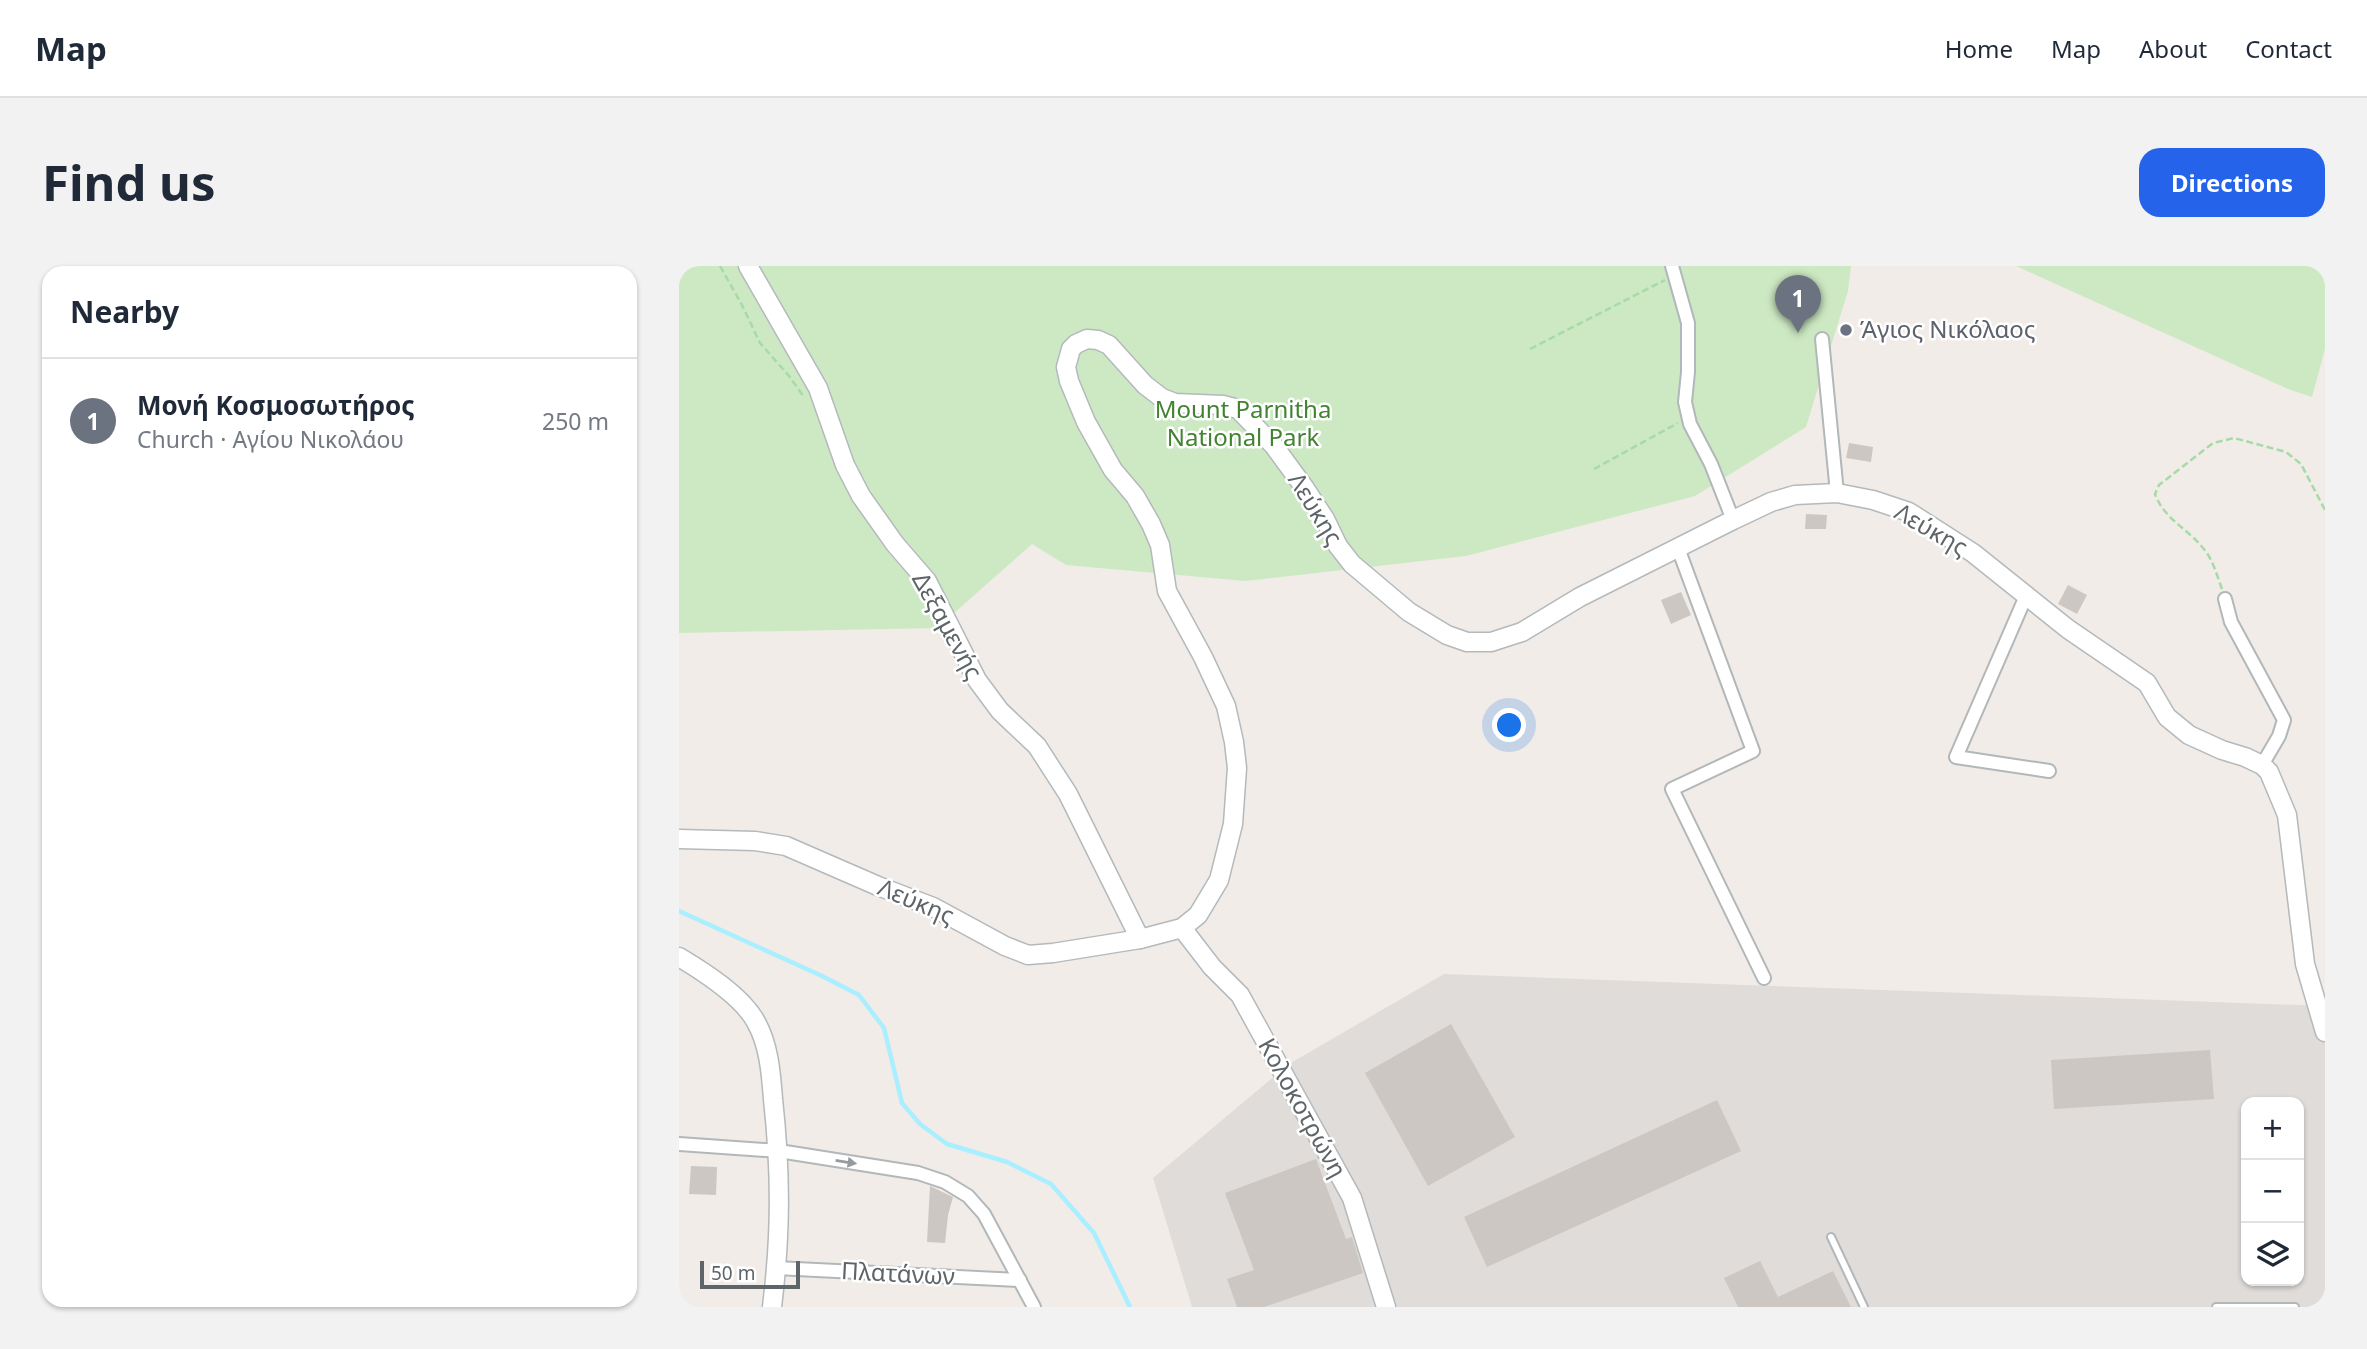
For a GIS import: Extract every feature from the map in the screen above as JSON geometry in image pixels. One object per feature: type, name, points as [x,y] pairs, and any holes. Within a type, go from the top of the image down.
[{"type":"street","name":"Δεξαμενής","points":[[748,266],[818,388],[845,465],[861,496],[895,544],[927,581],[977,680],[1000,711],[1037,746],[1068,794],[1140,939]]},
{"type":"street","points":[[1673,270],[1688,323],[1689,372],[1685,402],[1733,520]]},
{"type":"street","name":"Λεύκης","points":[[679,839],[755,841],[786,846],[878,886],[933,906],[1005,946],[1028,955],[1053,954],[1140,939],[1182,928],[1198,915],[1219,880],[1226,858],[1233,824],[1237,768],[1234,742],[1226,706],[1167,591],[1160,545],[1151,524],[1135,496],[1113,470],[1086,422],[1069,381],[1066,367],[1068,356],[1076,344],[1087,339],[1109,345],[1145,385],[1162,398],[1175,403],[1223,405],[1238,409],[1273,446],[1304,487],[1325,519],[1338,546],[1352,564],[1409,612],[1447,635],[1467,642],[1491,642],[1522,632],[1580,597],[1771,502],[1795,495],[1837,493],[1873,500],[1909,512],[1973,553],[2094,647],[2147,683],[2167,717],[2189,735],[2262,765]]},
{"type":"street","points":[[1822,339],[1837,493]]},
{"type":"street","points":[[1678,548],[1753,751],[1672,789],[1764,978]]},
{"type":"street","points":[[2026,596],[1956,757],[2049,771]]},
{"type":"street","points":[[2225,598],[2231,622],[2284,720],[2279,736],[2262,765],[2277,787],[2287,815],[2305,964],[2325,1032]]},
{"type":"street","name":"Κολοκοτρώνη","points":[[1182,928],[1212,967],[1240,995],[1352,1198],[1386,1307]]},
{"type":"street","points":[[679,957],[707,974],[742,1004],[755,1019],[763,1037],[770,1064],[781,1201],[772,1307]]},
{"type":"street","points":[[679,1144],[779,1151],[918,1173],[945,1182],[968,1196],[984,1214],[1034,1307]]},
{"type":"street","name":"Πλατάνων","points":[[776,1268],[1020,1280]]},
{"type":"lane","points":[[1831,1237],[1864,1307]]},
{"type":"lane","points":[[2216,1307],[2294,1307]]},
{"type":"path","points":[[720,266],[760,343],[789,376],[808,407]]},
{"type":"path","points":[[1531,349],[1673,270]]},
{"type":"path","points":[[1594,469],[1689,417]]},
{"type":"path","points":[[2225,598],[2205,550],[2159,506],[2155,494],[2159,485],[2213,443],[2234,438],[2286,452],[2301,464],[2325,510]]},
{"type":"shaded area","points":[[1444,974],[2325,1006],[2325,1307],[1192,1307],[1153,1178],[1289,1064]]},
{"type":"green space","name":"Mount Parnitha National Park","points":[[679,266],[1851,266],[1848,291],[1806,427],[1695,496],[1466,556],[1245,581],[1066,565],[1032,544],[937,628],[679,633]]},
{"type":"green space","points":[[2016,266],[2325,266],[2325,349],[2312,397],[2288,389]]},
{"type":"building","points":[[1849,443],[1873,447],[1871,462],[1846,458]]},
{"type":"building","points":[[1806,514],[1827,515],[1826,529],[1805,529]]},
{"type":"building","points":[[2068,585],[2087,595],[2077,614],[2058,604]]},
{"type":"building","points":[[1681,592],[1691,615],[1671,624],[1661,600]]},
{"type":"building","points":[[1451,1024],[1515,1137],[1428,1186],[1365,1073]]},
{"type":"building","points":[[2210,1050],[2214,1099],[2054,1109],[2051,1060]]},
{"type":"building","points":[[1717,1100],[1741,1151],[1487,1267],[1464,1217]]},
{"type":"building","points":[[1316,1159],[1346,1239],[1352,1237],[1363,1273],[1264,1307],[1237,1307],[1227,1279],[1254,1270],[1225,1193]]},
{"type":"building","points":[[691,1166],[717,1167],[716,1195],[689,1194]]},
{"type":"building","points":[[930,1186],[953,1197],[945,1243],[927,1242]]},
{"type":"building","points":[[1760,1261],[1778,1297],[1833,1271],[1851,1307],[1738,1307],[1724,1278]]},
{"type":"waterway","points":[[679,911],[859,995],[884,1028],[902,1103],[920,1124],[947,1144],[1007,1162],[1051,1184],[1094,1233],[1130,1307]]},
{"type":"place","name":"Άγιος Νικόλαος","points":[[1846,330]]},
{"type":"place","name":"Μονή Κοσμοσωτήρος","points":[[1798,333]]}]
